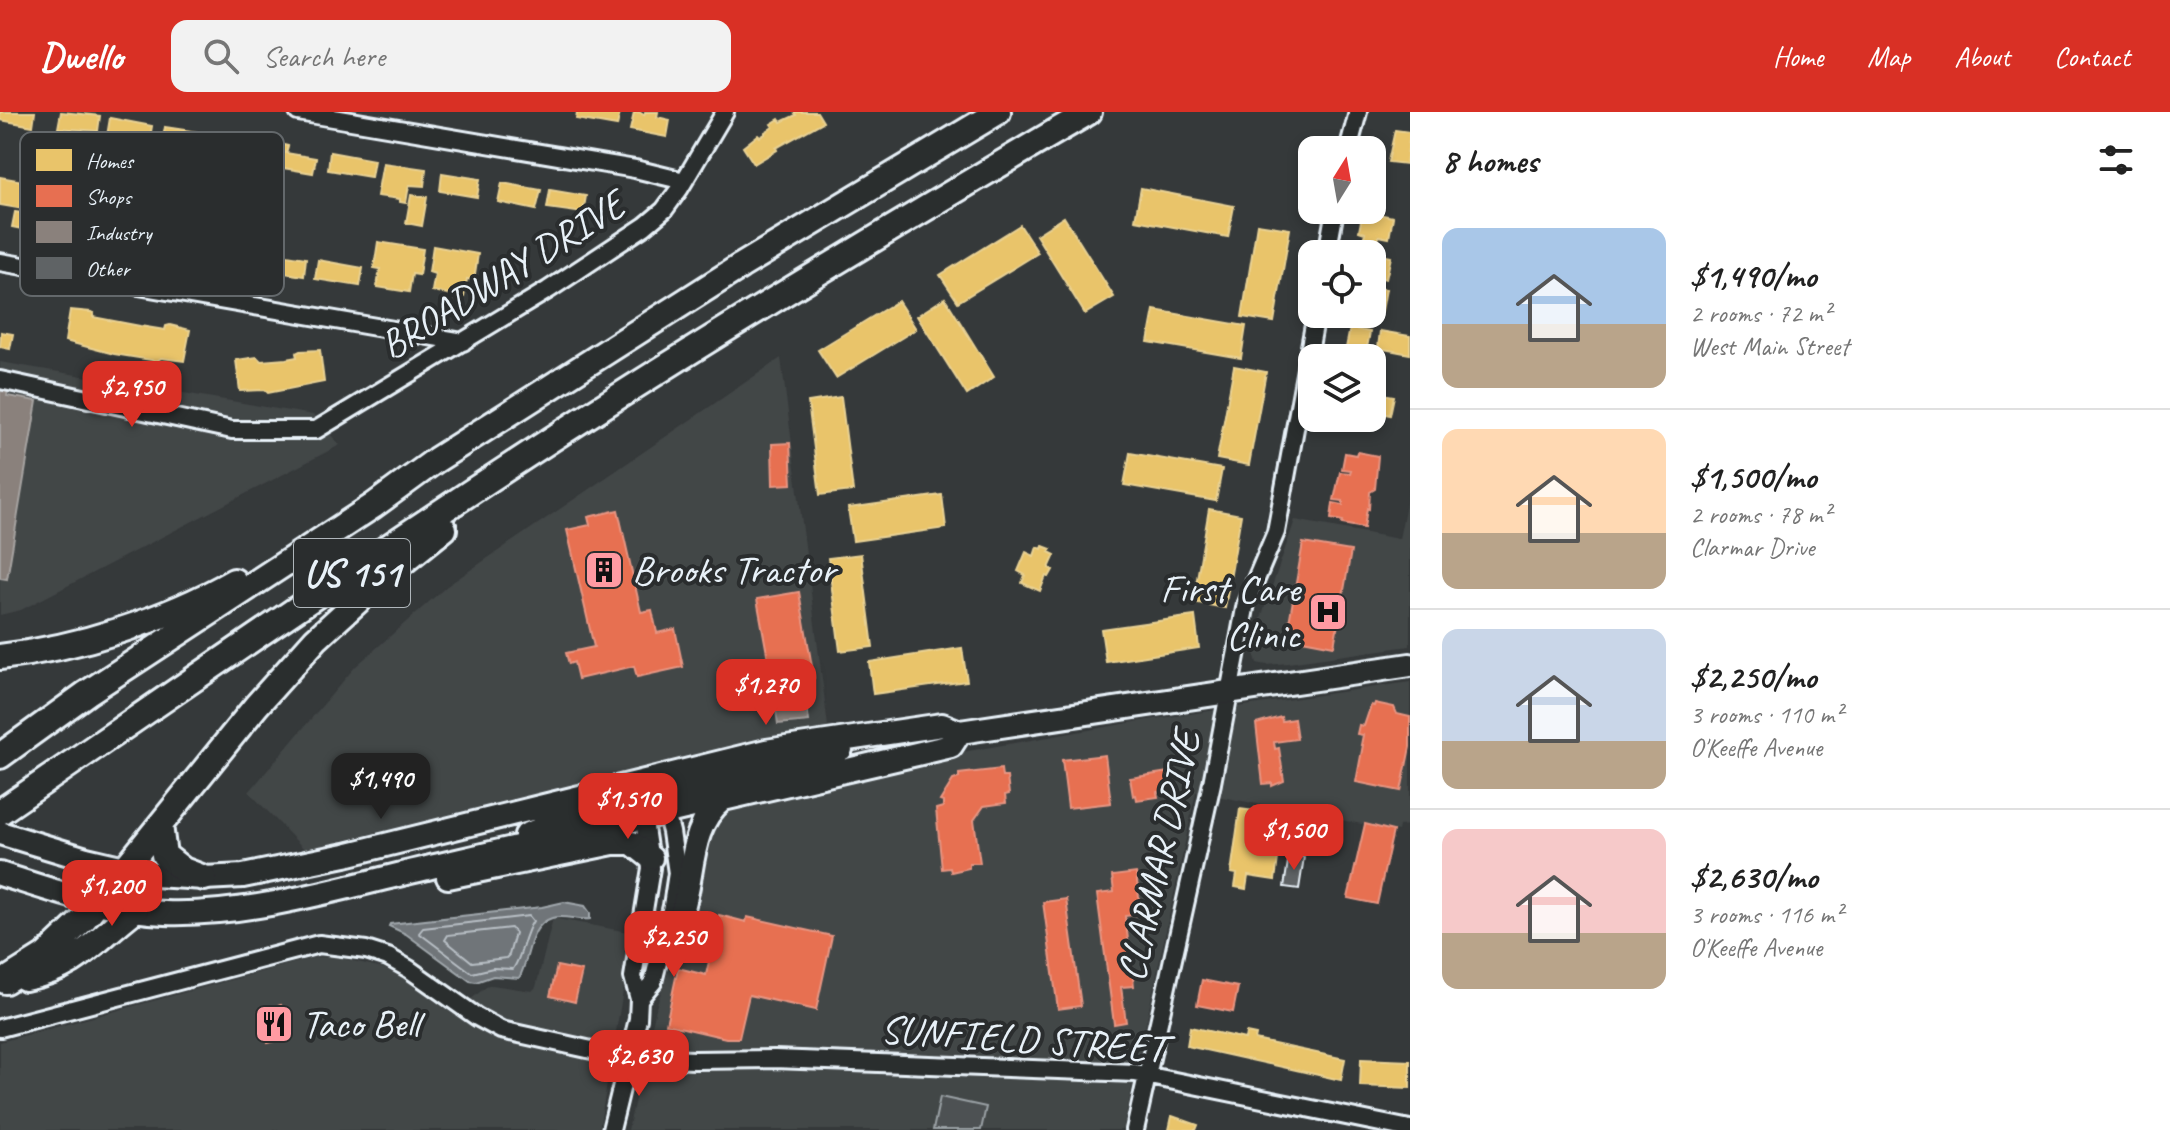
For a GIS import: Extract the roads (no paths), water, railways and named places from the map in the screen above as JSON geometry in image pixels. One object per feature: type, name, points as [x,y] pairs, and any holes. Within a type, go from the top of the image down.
[{"type":"highway","name":"US 151","points":[[0,756],[87,693],[373,506],[436,460],[741,266],[998,112]]},
{"type":"highway","name":"US 151","points":[[0,812],[482,486],[682,357],[1089,112]]},
{"type":"highway","points":[[3,982],[45,956],[84,919],[256,706],[316,639],[429,539],[682,357]]},
{"type":"highway","points":[[0,657],[36,653],[131,626],[217,590],[300,542],[373,506]]},
{"type":"highway","points":[[160,825],[164,855],[183,870],[204,878]]},
{"type":"highway","points":[[3,982],[41,975],[76,961],[136,909]]},
{"type":"main road","points":[[0,874],[96,902],[164,913],[271,903],[486,854],[651,797],[766,751],[942,725],[960,732],[1410,665]]},
{"type":"main road","points":[[0,833],[154,875],[204,878],[275,871],[651,797],[722,800],[951,746],[960,732]]},
{"type":"main road","points":[[665,937],[679,920],[701,826],[710,809],[722,800]]},
{"type":"main road","points":[[321,892],[354,895],[613,843],[632,843],[651,863]]},
{"type":"street","points":[[298,112],[635,169],[684,181]]},
{"type":"street","name":"BROADWAY DRIVE","points":[[0,380],[232,430],[316,430],[463,342],[645,226],[664,210],[725,112]]},
{"type":"street","points":[[1352,136],[1358,112]]},
{"type":"street","points":[[0,262],[20,265]]},
{"type":"street","points":[[197,296],[463,342]]},
{"type":"street","name":"CLARMAR DRIVE","points":[[1135,1130],[1201,835],[1246,603],[1276,532],[1313,328]]},
{"type":"street","points":[[611,1130],[638,1019],[639,999],[633,977],[651,863],[651,797]]},
{"type":"street","points":[[639,999],[653,982],[677,873],[651,797]]},
{"type":"street","points":[[651,863],[659,892],[655,929],[665,937]]},
{"type":"street","name":"SUNFIELD STREET","points":[[0,1028],[319,944],[366,950],[388,957],[501,1030],[628,1058],[775,1059],[1146,1076],[1386,1127],[1410,1129]]},
{"type":"water","points":[[564,902],[585,906],[590,919],[556,917],[544,922],[534,935],[519,978],[493,976],[470,981],[406,934],[389,926],[542,907]]},
{"type":"place","name":"Brooks Tractor","points":[[604,570]]},
{"type":"place","name":"First Care Clinic","points":[[1328,612]]},
{"type":"place","name":"Taco Bell","points":[[274,1024]]}]
